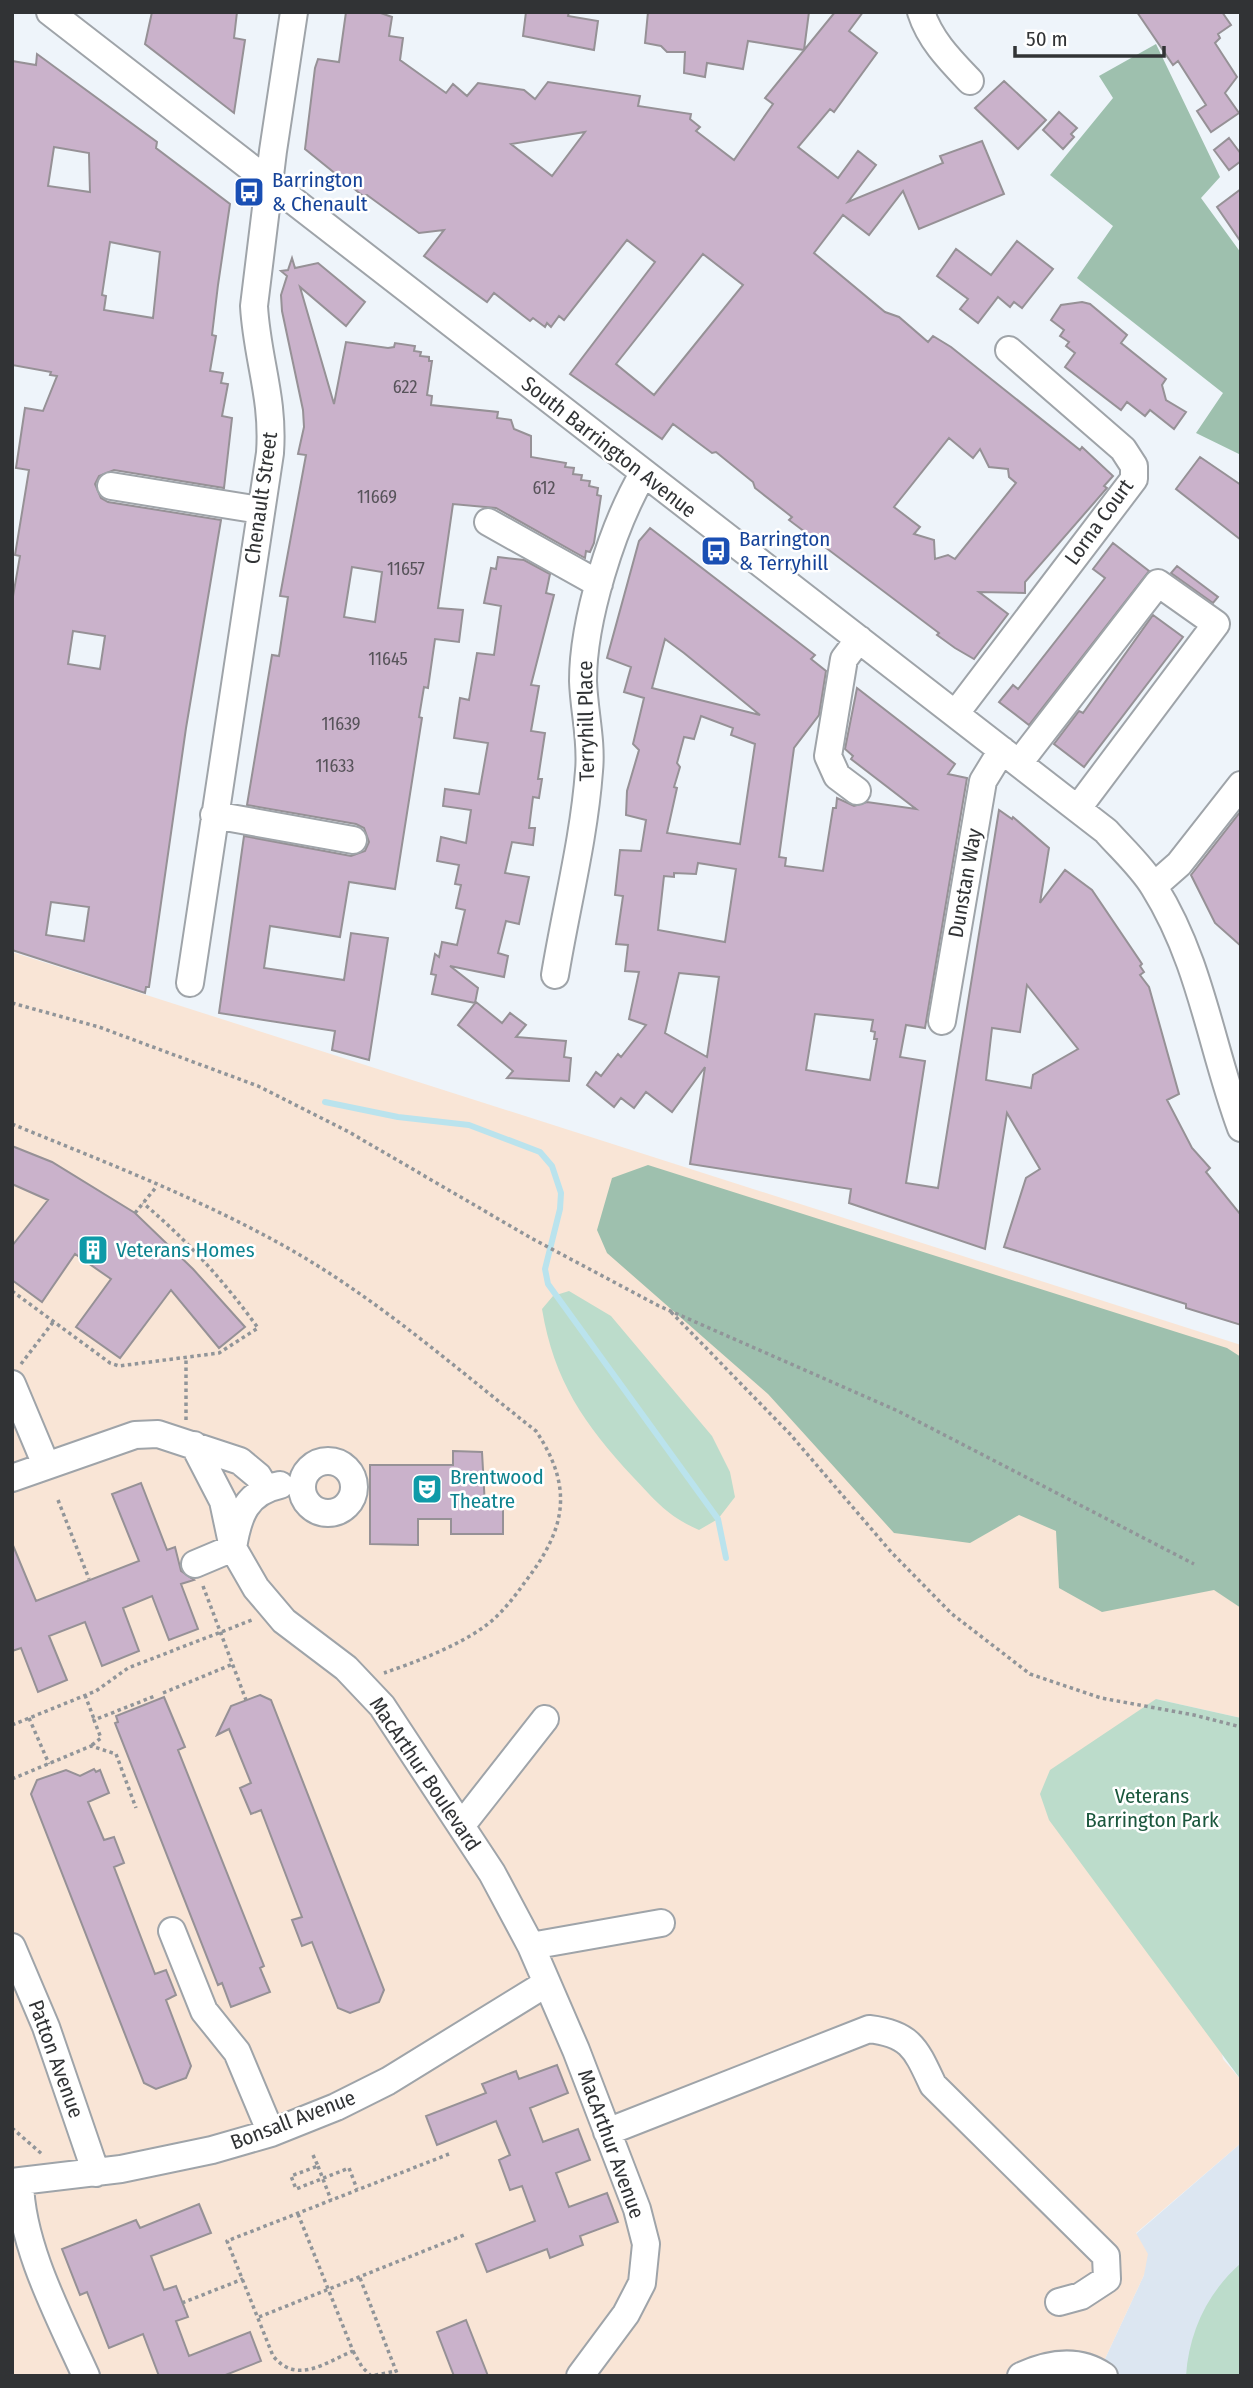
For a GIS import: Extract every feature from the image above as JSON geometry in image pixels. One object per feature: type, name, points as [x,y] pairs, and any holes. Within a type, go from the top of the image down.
[{"type":"street","name":"South Barrington Avenue","points":[[50,12],[270,186],[1106,831],[1154,886],[1196,973],[1226,1089],[1241,1128]]},
{"type":"street","name":"Chenault Street","points":[[190,983],[272,423],[254,306],[294,12]]},
{"type":"street","points":[[921,12],[926,27],[941,50],[970,81]]},
{"type":"street","name":"Lorna Court","points":[[956,713],[1133,479],[1134,466],[1123,449],[1009,350]]},
{"type":"street","name":"Terryhill Place","points":[[555,975],[589,781],[583,667],[599,584],[631,495],[643,474]]},
{"type":"street","points":[[111,486],[260,510]]},
{"type":"street","points":[[488,522],[599,584]]},
{"type":"street","name":"Dunstan Way","points":[[942,1021],[983,781],[1010,756],[1158,583],[1216,624],[1078,808]]},
{"type":"street","points":[[857,791],[837,776],[828,756],[844,659],[859,639]]},
{"type":"street","points":[[1154,886],[1179,864],[1241,785]]},
{"type":"street","points":[[214,816],[353,840]]},
{"type":"street","points":[[16,1375],[46,1465]]},
{"type":"street","points":[[12,1478],[135,1436],[158,1434],[240,1461],[258,1476],[265,1488]]},
{"type":"street","name":"MacArthur Boulevard","points":[[194,1446],[223,1501],[233,1548],[256,1588],[278,1613],[362,1682],[382,1706],[492,1873],[531,1946],[547,1983]]},
{"type":"street","points":[[195,1564],[233,1548],[237,1520],[243,1508],[265,1488],[303,1480]]},
{"type":"street","points":[[461,1826],[545,1719]]},
{"type":"street","points":[[531,1946],[661,1923]]},
{"type":"street","points":[[172,1931],[204,2011],[237,2052],[271,2133]]},
{"type":"street","name":"Patton Avenue","points":[[12,1947],[46,2027],[96,2173]]},
{"type":"street","name":"Bonsall Avenue","points":[[16,2182],[96,2173],[212,2150],[271,2133],[336,2107],[388,2081],[547,1983]]},
{"type":"street","name":"MacArthur Avenue","points":[[547,1983],[576,2050],[640,2221],[646,2244],[642,2283],[626,2314],[580,2376]]},
{"type":"street","points":[[607,2132],[869,2029],[895,2032],[918,2054],[933,2085],[1106,2256],[1107,2279],[1081,2296],[1059,2302]]},
{"type":"street","points":[[16,2182],[22,2215],[56,2311],[86,2376]]},
{"type":"street","points":[[1021,2376],[1066,2363],[1082,2365],[1104,2376]]},
{"type":"path","points":[[12,1003],[99,1027],[258,1086],[349,1132],[531,1238],[670,1311],[898,1411],[1194,1564]]},
{"type":"path","points":[[12,1124],[229,1216],[294,1252],[360,1294],[536,1431],[552,1455],[561,1485],[560,1516],[551,1545],[509,1604],[481,1629],[362,1682]]},
{"type":"path","points":[[135,1213],[157,1186]]},
{"type":"path","points":[[12,1291],[119,1366],[219,1353],[258,1328],[211,1265],[143,1203]]},
{"type":"path","points":[[670,1311],[790,1434],[892,1553],[943,1605],[1030,1674],[1101,1698],[1194,1715],[1241,1727]]},
{"type":"path","points":[[16,1375],[54,1321]]},
{"type":"path","points":[[186,1359],[186,1417]]},
{"type":"path","points":[[58,1500],[89,1579]]},
{"type":"path","points":[[195,1564],[246,1700]]},
{"type":"path","points":[[12,1725],[85,1695],[128,1668],[278,1613]]},
{"type":"path","points":[[163,1693],[233,1664]]},
{"type":"path","points":[[12,1779],[91,1746],[101,1738],[85,1695]]},
{"type":"path","points":[[94,1720],[155,1696]]},
{"type":"path","points":[[29,1718],[49,1764]]},
{"type":"path","points":[[91,1746],[116,1754],[136,1808]]},
{"type":"path","points":[[12,2128],[45,2156]]},
{"type":"path","points":[[353,2351],[298,2373],[283,2368],[273,2356],[227,2241],[449,2154]]},
{"type":"path","points":[[313,2155],[331,2201]]},
{"type":"path","points":[[318,2166],[291,2176],[296,2189],[349,2168],[358,2190]]},
{"type":"path","points":[[298,2214],[353,2351],[362,2367],[371,2375],[397,2374],[360,2278]]},
{"type":"path","points":[[259,2317],[464,2235]]},
{"type":"path","points":[[183,2303],[243,2278]]},
{"type":"shaded area","points":[[12,952],[1241,1345],[1241,1718],[1156,1699],[1223,2059],[1241,2080],[1241,2143],[1136,2233],[1148,2254],[1144,2275],[1097,2376],[12,2376]]},
{"type":"shaded area","points":[[1241,2143],[1241,2376],[1097,2376],[1144,2275],[1136,2234]]},
{"type":"green space","points":[[1156,44],[1220,177],[1201,198],[1241,253],[1241,455],[1196,433],[1223,393],[1077,278],[1113,226],[1050,175],[1113,98],[1099,76]]},
{"type":"green space","points":[[648,1165],[1227,1348],[1241,1357],[1241,1608],[1214,1590],[1102,1612],[1059,1588],[1056,1531],[1019,1515],[970,1543],[894,1533],[768,1394],[607,1253],[597,1230],[612,1178]]},
{"type":"green space","points":[[569,1291],[611,1316],[712,1436],[730,1472],[735,1497],[718,1519],[699,1530],[670,1513],[633,1477],[586,1420],[554,1358],[542,1309],[553,1296]]},
{"type":"green space","name":"Veterans Barrington Park","points":[[1156,1699],[1241,1718],[1241,2080],[1049,1820],[1040,1794],[1050,1770]]},
{"type":"green space","points":[[1241,2263],[1241,2376],[1186,2376],[1191,2344],[1202,2314],[1218,2287]]},
{"type":"building","points":[[152,12],[237,12],[234,38],[245,40],[234,113],[145,44]]},
{"type":"building","points":[[346,12],[378,12],[392,17],[389,36],[403,38],[400,60],[446,93],[453,84],[467,96],[478,83],[524,90],[535,99],[548,82],[640,96],[638,106],[691,114],[690,119],[700,127],[696,131],[734,160],[773,104],[765,98],[835,12],[863,12],[849,31],[877,53],[834,112],[830,109],[798,147],[838,178],[858,151],[876,165],[848,202],[943,163],[940,156],[982,141],[1004,194],[919,229],[903,191],[869,235],[843,215],[814,253],[885,312],[899,317],[928,342],[933,336],[951,347],[1080,450],[1082,447],[1113,476],[1104,486],[1107,488],[1025,582],[1025,593],[979,592],[1008,614],[974,659],[937,635],[939,633],[789,520],[792,517],[716,452],[712,453],[673,424],[662,439],[570,374],[655,262],[627,240],[564,320],[559,316],[551,327],[547,323],[545,327],[533,318],[530,321],[494,293],[487,302],[424,256],[444,230],[419,233],[367,195],[363,196],[305,149],[318,59],[339,62]],"holes":[[[585,132],[552,176],[511,144]],[[703,254],[743,285],[654,395],[616,364]],[[949,438],[973,458],[980,449],[989,467],[1008,469],[1009,477],[1016,483],[955,559],[948,555],[935,559],[934,540],[914,534],[920,527],[894,507]]]},
{"type":"building","points":[[526,12],[569,12],[568,16],[598,21],[594,50],[523,36]]},
{"type":"building","points":[[648,12],[809,12],[804,50],[748,41],[743,69],[707,63],[705,77],[684,73],[685,52],[667,52],[661,46],[645,43]]},
{"type":"building","points":[[1137,12],[1222,12],[1231,25],[1218,34],[1220,38],[1215,43],[1237,77],[1225,93],[1239,113],[1211,132],[1197,111],[1206,105],[1178,61],[1173,65]]},
{"type":"building","points":[[37,54],[157,142],[156,148],[230,204],[212,335],[216,336],[210,371],[223,373],[221,383],[228,384],[222,416],[232,418],[224,488],[114,470],[99,476],[95,484],[101,498],[108,502],[221,520],[186,728],[149,987],[146,987],[145,993],[12,950],[12,602],[20,556],[15,555],[29,470],[16,468],[25,408],[43,411],[57,376],[50,375],[51,372],[12,365],[12,61],[36,65]],"holes":[[[54,147],[89,153],[90,192],[48,186]],[[110,242],[160,252],[153,318],[104,310],[106,296],[102,295]],[[73,631],[105,636],[100,669],[68,664]],[[51,902],[89,907],[84,941],[46,935]]]},
{"type":"building","points":[[1004,81],[1046,120],[1018,149],[975,108]]},
{"type":"building","points":[[1059,112],[1077,128],[1071,134],[1074,137],[1063,149],[1043,130]]},
{"type":"building","points":[[1229,138],[1241,154],[1241,161],[1229,170],[1214,150]]},
{"type":"building","points":[[1241,189],[1241,242],[1217,207]]},
{"type":"building","points":[[1017,241],[1053,269],[1022,308],[1014,302],[1010,307],[998,297],[978,323],[960,309],[968,299],[937,276],[956,249],[991,275]]},
{"type":"building","points":[[292,258],[295,268],[318,263],[365,302],[346,326],[300,287],[334,404],[346,342],[388,348],[394,347],[395,343],[415,346],[414,351],[421,352],[420,356],[429,357],[429,361],[432,361],[427,395],[432,396],[431,405],[498,412],[497,418],[511,420],[514,429],[531,436],[531,457],[566,463],[565,467],[574,468],[573,474],[582,475],[581,480],[590,481],[589,486],[598,488],[597,495],[601,496],[594,543],[590,552],[586,551],[585,558],[496,508],[453,504],[438,608],[463,610],[459,642],[435,639],[428,688],[424,687],[419,717],[422,718],[395,889],[349,882],[340,937],[270,926],[264,968],[344,980],[351,933],[388,938],[369,1060],[332,1050],[335,1031],[219,1013],[244,836],[351,856],[365,851],[369,842],[364,828],[356,824],[247,805],[272,655],[279,656],[288,597],[280,596],[306,455],[298,454],[304,427],[303,410],[282,311],[281,295],[287,276],[281,271],[288,270]],"holes":[[[352,567],[382,572],[375,622],[344,617]]]},
{"type":"building","points":[[1082,302],[1090,304],[1127,335],[1121,343],[1166,379],[1162,385],[1166,400],[1186,412],[1174,429],[1150,410],[1145,416],[1127,402],[1121,410],[1065,367],[1075,353],[1066,346],[1069,342],[1060,336],[1064,330],[1051,320],[1061,305]]},
{"type":"building","points":[[1200,457],[1241,485],[1241,540],[1176,489]]},
{"type":"building","points":[[650,528],[815,655],[811,659],[826,671],[819,715],[794,748],[779,857],[786,858],[785,866],[823,871],[837,798],[854,806],[867,802],[916,809],[851,759],[853,756],[845,749],[857,688],[955,764],[948,774],[967,778],[925,1028],[906,1025],[900,1057],[925,1061],[906,1183],[938,1188],[999,810],[1012,819],[1013,817],[1049,848],[1040,903],[1065,870],[1092,890],[1142,964],[1140,966],[1144,972],[1140,975],[1149,987],[1179,1094],[1167,1100],[1192,1148],[1210,1168],[1206,1172],[1241,1215],[1241,1325],[1186,1308],[1186,1304],[1004,1247],[1026,1178],[1040,1169],[1007,1113],[985,1249],[849,1203],[851,1189],[690,1164],[705,1067],[672,1112],[646,1092],[634,1108],[621,1098],[614,1107],[587,1085],[596,1072],[601,1076],[618,1054],[621,1057],[646,1025],[629,1019],[639,972],[625,971],[628,945],[616,944],[623,896],[615,895],[620,850],[641,851],[646,820],[626,815],[627,791],[639,750],[633,744],[644,698],[624,692],[631,667],[607,658],[639,541]],"holes":[[[665,639],[760,715],[652,688]],[[701,716],[733,728],[731,735],[755,744],[740,844],[667,833],[677,788],[674,787],[680,767],[677,763],[684,737],[694,739]],[[698,863],[736,869],[725,942],[658,930],[664,876],[674,877],[674,873],[696,874]],[[679,973],[719,977],[707,1057],[665,1033]],[[1027,985],[1078,1049],[1033,1075],[1031,1088],[986,1080],[992,1028],[1020,1032]],[[815,1014],[873,1020],[871,1031],[875,1032],[874,1039],[877,1039],[870,1080],[806,1070]]]},
{"type":"building","points":[[1113,543],[1149,571],[1029,725],[999,702],[1013,685],[1018,689],[1105,578],[1093,569]]},
{"type":"building","points":[[498,557],[524,560],[550,574],[546,593],[554,595],[531,685],[539,686],[531,731],[545,733],[538,779],[542,779],[539,798],[533,797],[529,828],[535,828],[533,845],[512,842],[505,873],[529,877],[519,924],[506,921],[498,953],[508,956],[504,977],[450,966],[478,988],[475,1003],[432,994],[436,975],[431,974],[435,954],[439,957],[442,942],[457,945],[465,910],[456,908],[461,885],[455,884],[459,865],[437,861],[441,837],[466,843],[471,810],[443,806],[445,789],[479,794],[488,743],[454,738],[460,698],[469,700],[477,653],[494,655],[501,606],[484,603],[491,568],[496,569]]},
{"type":"building","points":[[1177,566],[1218,597],[1213,603],[1171,573]]},
{"type":"building","points":[[1153,615],[1183,637],[1084,767],[1054,744],[1079,711],[1083,713]]},
{"type":"building","points":[[1241,811],[1241,946],[1215,923],[1191,875]]},
{"type":"building","points":[[476,1002],[502,1023],[510,1013],[526,1025],[516,1037],[566,1041],[564,1057],[571,1058],[569,1081],[507,1078],[513,1071],[458,1025]]},
{"type":"building","name":"Veterans Homes","points":[[12,1146],[52,1162],[135,1213],[193,1269],[245,1327],[219,1348],[171,1290],[120,1358],[76,1327],[111,1279],[75,1254],[42,1302],[12,1280],[12,1246],[48,1200],[12,1184]]},
{"type":"building","name":"Brentwood Theatre","points":[[453,1451],[482,1452],[485,1506],[503,1506],[503,1534],[451,1534],[451,1519],[418,1519],[418,1545],[370,1544],[370,1465],[453,1465]]},
{"type":"building","points":[[141,1483],[167,1550],[175,1547],[181,1571],[194,1580],[181,1584],[198,1629],[169,1640],[152,1596],[123,1608],[139,1651],[102,1666],[85,1622],[49,1636],[67,1680],[38,1692],[21,1648],[12,1651],[12,1543],[36,1601],[139,1561],[112,1494]]},
{"type":"building","points":[[260,1695],[271,1700],[384,1990],[379,2002],[350,2013],[338,2008],[312,1942],[302,1946],[292,1920],[302,1917],[261,1810],[251,1814],[240,1788],[251,1783],[229,1729],[217,1735],[231,1706]]},
{"type":"building","points":[[164,1697],[185,1747],[178,1750],[264,1966],[260,1968],[270,1992],[231,2007],[222,1983],[218,1985],[115,1723],[118,1722],[116,1716]]},
{"type":"building","points":[[94,1769],[96,1772],[100,1770],[109,1793],[88,1802],[104,1840],[114,1837],[124,1863],[114,1867],[155,1974],[166,1970],[176,1995],[166,2000],[191,2066],[186,2078],[156,2089],[144,2083],[31,1794],[37,1780],[66,1770],[80,1776]]},
{"type":"building","points":[[557,2065],[568,2093],[530,2108],[543,2142],[578,2129],[590,2160],[556,2173],[569,2207],[607,2193],[618,2222],[580,2236],[583,2245],[550,2258],[547,2249],[487,2272],[476,2244],[535,2221],[522,2186],[510,2190],[499,2160],[510,2155],[496,2121],[437,2145],[426,2116],[486,2093],[482,2084],[516,2071],[519,2079]]},
{"type":"building","points":[[199,2204],[211,2233],[151,2256],[164,2290],[176,2286],[188,2317],[176,2321],[189,2356],[250,2332],[261,2361],[223,2376],[159,2376],[143,2334],[109,2348],[87,2292],[80,2295],[62,2249],[136,2220],[140,2228]]},
{"type":"building","points":[[466,2320],[488,2376],[454,2376],[437,2332]]},
{"type":"waterway","points":[[325,1102],[398,1117],[469,1125],[540,1152],[552,1166],[561,1193],[560,1209],[545,1269],[548,1284],[718,1519],[726,1558]]},
{"type":"place","name":"Barrington & Chenault","points":[[249,192]]},
{"type":"place","name":"Barrington & Terryhill","points":[[716,551]]},
{"type":"place","name":"Veterans Homes","points":[[93,1250]]},
{"type":"place","name":"Brentwood Theatre","points":[[427,1489]]}]
